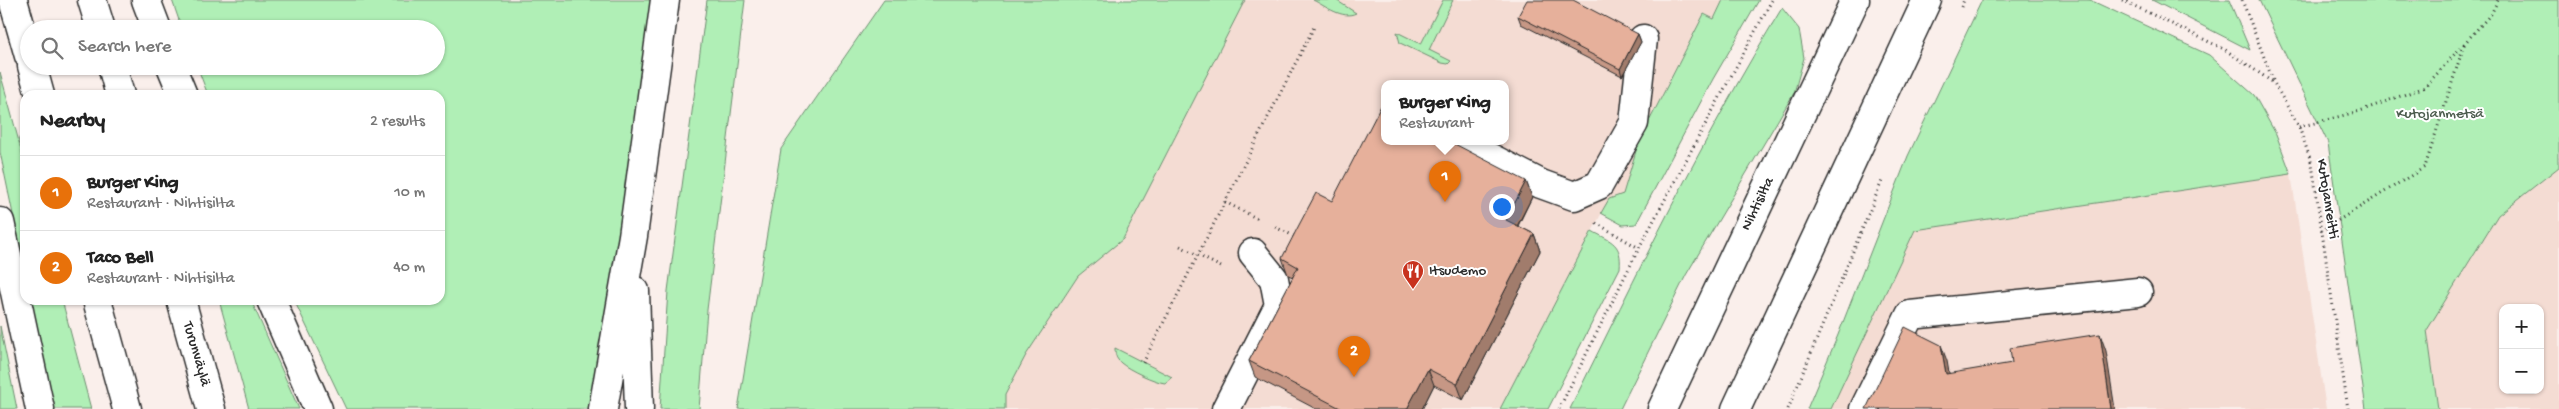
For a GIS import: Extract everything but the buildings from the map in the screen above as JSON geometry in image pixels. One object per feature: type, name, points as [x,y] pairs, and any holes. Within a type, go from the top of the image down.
[{"type":"main road","points":[[13,0],[20,24]]},
{"type":"main road","points":[[92,0],[98,20]]},
{"type":"main road","points":[[146,0],[154,20]]},
{"type":"main road","points":[[603,409],[633,236],[665,0]]},
{"type":"main road","name":"Nihtisilta","points":[[1662,409],[1856,0]]},
{"type":"main road","points":[[1736,409],[1927,0]]},
{"type":"main road","points":[[1466,145],[1541,184],[1574,196],[1599,185],[1634,123],[1643,39]]},
{"type":"main road","points":[[34,75],[39,90]]},
{"type":"main road","points":[[114,75],[119,90]]},
{"type":"main road","points":[[175,75],[181,90]]},
{"type":"main road","points":[[0,222],[40,409]]},
{"type":"main road","points":[[633,236],[639,409]]},
{"type":"main road","points":[[1226,409],[1279,306],[1274,279],[1253,253]]},
{"type":"main road","points":[[1864,409],[1910,315],[2138,292]]},
{"type":"main road","points":[[98,305],[127,409]]},
{"type":"main road","name":"Turunväylä","points":[[181,305],[211,409]]},
{"type":"main road","points":[[273,305],[318,409]]},
{"type":"path","points":[[1559,409],[1639,248],[1772,0]]},
{"type":"path","points":[[1960,8],[1964,0]]},
{"type":"path","name":"Kutojanreitti","points":[[2122,0],[2224,49],[2274,83],[2299,127],[2312,164],[2348,409]]},
{"type":"path","points":[[2242,0],[2274,83]]},
{"type":"path","points":[[2299,127],[2360,111],[2425,87],[2491,14],[2498,0]]},
{"type":"path","points":[[1143,363],[1315,25]]},
{"type":"path","points":[[2321,231],[2425,167],[2465,42]]},
{"type":"path","points":[[1788,409],[1884,175]]},
{"type":"path","points":[[1180,246],[1224,268]]},
{"type":"shaded area","points":[[1245,0],[1723,0],[1714,19],[1704,14],[1639,141],[1623,195],[1609,199],[1500,409],[1005,409],[1005,395],[1026,355],[1078,276],[1123,239]]},
{"type":"shaded area","points":[[2559,167],[2559,409],[2438,409],[2427,330],[2498,215]]},
{"type":"shaded area","points":[[2291,174],[2326,409],[1831,409],[1915,230]]},
{"type":"green space","points":[[172,0],[655,0],[593,409],[346,409],[296,305],[445,305],[445,90],[206,90],[200,75],[445,75],[445,20],[179,20]]},
{"type":"green space","points":[[707,0],[745,0],[707,310],[699,409],[660,409],[668,291]]},
{"type":"green space","points":[[884,0],[1245,0],[1123,239],[1078,276],[1026,355],[1005,395],[1005,409],[738,409],[781,149]]},
{"type":"green space","points":[[1313,0],[1336,0],[1356,13],[1351,15],[1340,14]]},
{"type":"green space","points":[[1443,0],[1453,0],[1429,50],[1451,61],[1448,64],[1400,43],[1397,32],[1421,44]]},
{"type":"green space","points":[[1723,0],[1759,0],[1713,79],[1636,224],[1623,225],[1601,213],[1609,199],[1623,194],[1639,141],[1704,14],[1714,19]]},
{"type":"green space","points":[[1982,0],[2090,0],[2209,55],[2254,95],[2276,134],[2291,174],[1915,230],[1831,409],[1807,409],[1908,156]]},
{"type":"green space","points":[[2152,0],[2229,0],[2250,50]]},
{"type":"green space","name":"Kutojanmetsä","points":[[2259,0],[2559,0],[2559,167],[2498,215],[2427,330],[2438,409],[2366,409],[2328,143]]},
{"type":"green space","points":[[1782,8],[1799,29],[1804,58],[1794,93],[1686,275],[1620,409],[1570,409],[1698,156]]},
{"type":"green space","points":[[0,72],[20,146],[20,248],[0,152]]},
{"type":"green space","points":[[1592,231],[1614,244],[1619,253],[1620,268],[1548,409],[1500,409]]},
{"type":"green space","points":[[32,305],[63,305],[91,409],[54,409]]},
{"type":"green space","points":[[220,305],[253,305],[299,409],[249,409]]},
{"type":"green space","points":[[0,326],[17,409],[0,409]]},
{"type":"green space","points":[[1115,348],[1172,377],[1165,383],[1136,372],[1119,361]]},
{"type":"place","name":"Burger King","points":[[1445,202]]},
{"type":"place","name":"Itsudemo","points":[[1413,290]]},
{"type":"place","name":"Taco Bell","points":[[1354,377]]}]
